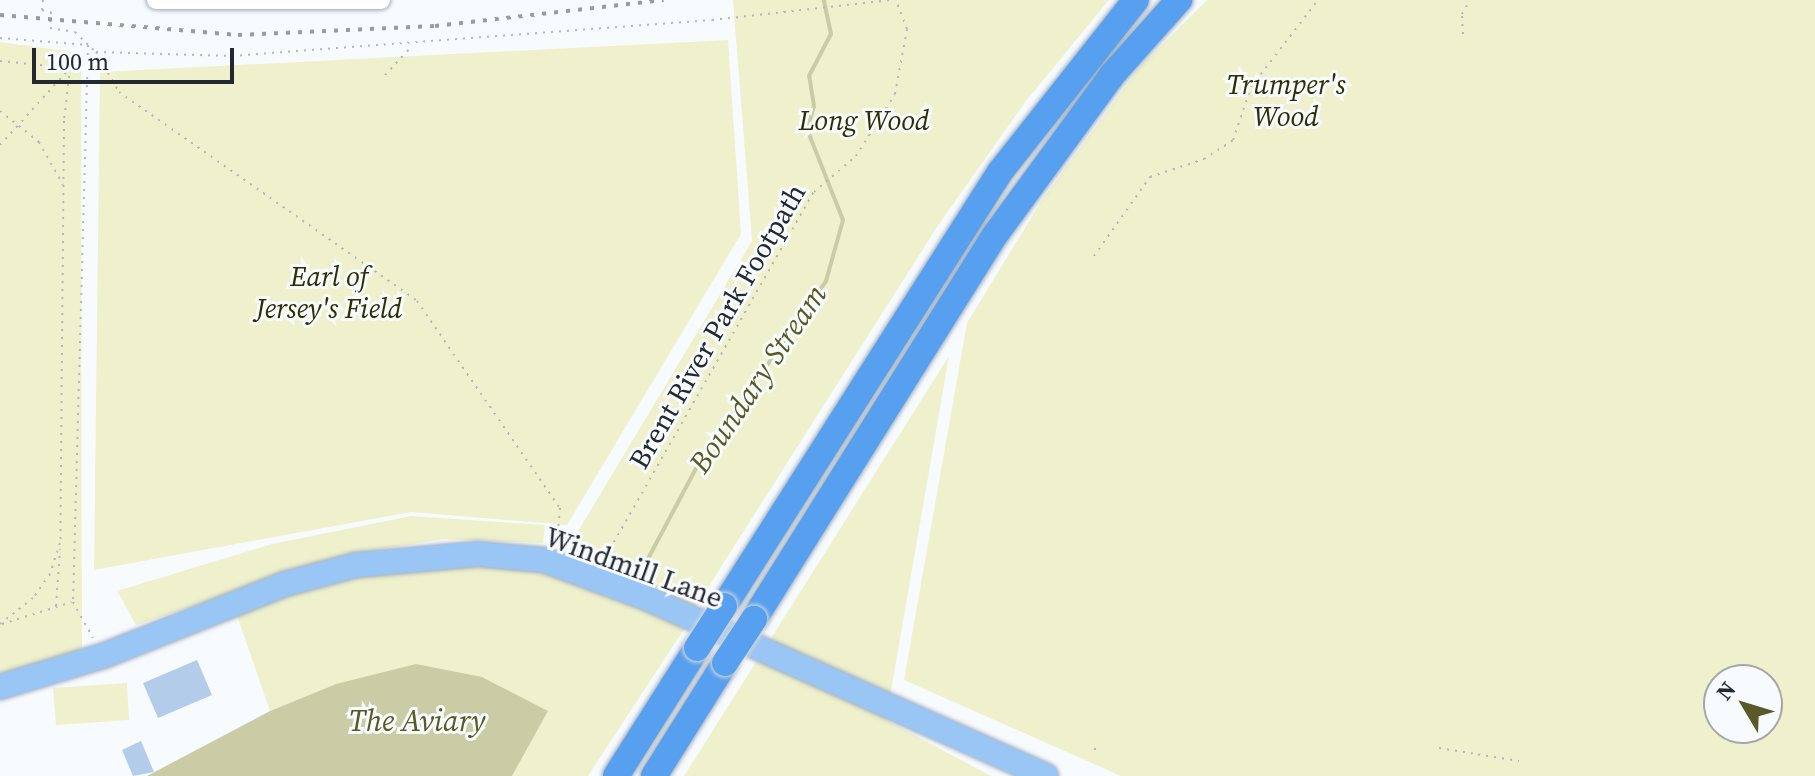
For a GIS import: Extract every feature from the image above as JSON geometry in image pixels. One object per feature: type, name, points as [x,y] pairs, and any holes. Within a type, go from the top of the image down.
[{"type":"highway","points":[[616,776],[1000,172],[1136,0]]},
{"type":"highway","points":[[654,776],[995,235],[1112,75],[1179,0]]},
{"type":"main road","name":"Windmill Lane","points":[[0,687],[103,656],[206,612],[356,565],[478,554],[544,560],[642,596],[1046,776]]},
{"type":"street","points":[[156,0],[381,0]]},
{"type":"path","points":[[43,0],[42,10],[51,12],[50,28],[75,32],[96,52]]},
{"type":"path","name":"Brent River Park Footpath","points":[[893,0],[907,29],[895,94],[856,156],[814,192],[610,549],[578,551],[557,545],[560,508],[417,301],[119,92],[96,52],[232,56],[413,45],[893,0]]},
{"type":"path","points":[[1094,256],[1150,177],[1204,159],[1233,140],[1251,87],[1318,0]]},
{"type":"path","points":[[1463,34],[1462,14],[1470,0]]},
{"type":"path","points":[[0,38],[88,45]]},
{"type":"path","points":[[88,45],[73,602],[103,656]]},
{"type":"path","points":[[385,75],[413,45]]},
{"type":"path","points":[[0,61],[86,69]]},
{"type":"path","points":[[0,145],[70,68]]},
{"type":"path","points":[[56,607],[60,543],[63,186],[70,68]]},
{"type":"path","points":[[0,111],[39,142],[63,186]]},
{"type":"path","points":[[0,624],[33,598],[50,574],[60,543]]},
{"type":"path","points":[[0,624],[73,602]]},
{"type":"path","points":[[1439,748],[1519,761]]},
{"type":"path","points":[[1094,749],[1099,749]]},
{"type":"green space","name":"Long Wood","points":[[733,0],[1109,0],[1026,101],[939,224],[693,611],[574,556],[577,533],[752,241]]},
{"type":"green space","name":"Trumper's Wood","points":[[1207,0],[1815,0],[1815,776],[1121,776],[904,680],[967,323],[1042,200],[1139,68]]},
{"type":"green space","name":"Earl of Jersey's Field","points":[[728,40],[741,234],[567,525],[411,512],[94,570],[100,72]]},
{"type":"green space","points":[[0,42],[81,53],[82,652],[0,675]]},
{"type":"green space","points":[[949,356],[886,720],[991,776],[684,776]]},
{"type":"green space","points":[[411,516],[545,525],[543,543],[444,539],[355,553],[136,625],[117,591],[272,544]]},
{"type":"green space","points":[[462,561],[544,567],[690,620],[588,776],[512,776],[548,711],[336,684],[270,711],[233,604],[358,568]]},
{"type":"green space","points":[[127,683],[129,720],[56,725],[53,688]]},
{"type":"water","name":"The Aviary","points":[[416,664],[482,677],[548,711],[512,776],[147,776],[270,711],[336,684]]},
{"type":"building","points":[[197,660],[212,695],[158,718],[143,683]]},
{"type":"building","points":[[141,741],[154,772],[133,776],[122,750]]},
{"type":"waterway","name":"Boundary Stream","points":[[642,570],[700,461],[826,281],[843,220],[807,129],[814,106],[809,76],[831,34],[824,0]]},
{"type":"railway","points":[[0,15],[238,35],[435,26],[664,0]]}]
